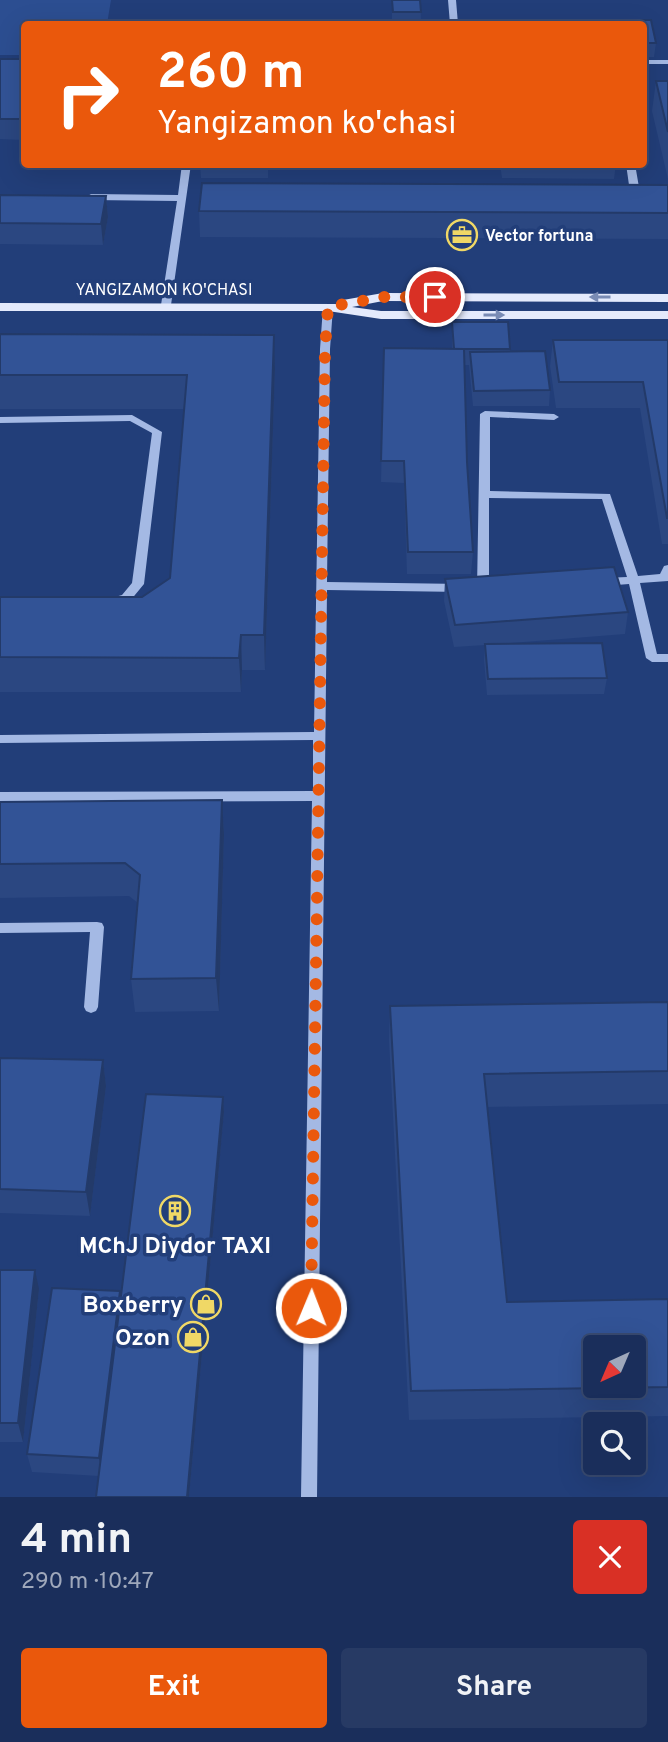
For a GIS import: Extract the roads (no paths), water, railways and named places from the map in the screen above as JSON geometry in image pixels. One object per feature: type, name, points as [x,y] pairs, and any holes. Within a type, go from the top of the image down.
[{"type":"main road","name":"YANGIZAMON KO'CHASI","points":[[328,307],[383,297],[668,298]]},
{"type":"main road","name":"YANGIZAMON KO'CHASI","points":[[0,307],[166,305],[328,307],[381,314],[668,315]]},
{"type":"street","points":[[452,0],[454,21]]},
{"type":"street","points":[[647,62],[668,62]]},
{"type":"street","points":[[631,168],[636,199]]},
{"type":"street","points":[[78,197],[182,198]]},
{"type":"street","points":[[309,1497],[317,796],[328,307]]},
{"type":"street","points":[[485,589],[485,414],[554,417]]},
{"type":"street","points":[[0,420],[132,418],[157,432],[138,584],[126,598],[105,604]]},
{"type":"street","points":[[485,494],[606,496],[634,580],[652,658],[668,658]]},
{"type":"street","points":[[593,582],[664,578],[668,569]]},
{"type":"street","points":[[322,586],[499,588]]},
{"type":"street","points":[[0,739],[319,736]]},
{"type":"street","points":[[0,796],[317,796]]},
{"type":"street","points":[[0,928],[97,927],[91,1007]]},
{"type":"lane","points":[[166,305],[186,168]]},
{"type":"place","name":"Vector fortuna","points":[[462,235]]},
{"type":"place","name":"MChJ Diydor TAXI","points":[[175,1211]]},
{"type":"place","name":"Boxberry","points":[[206,1304]]},
{"type":"place","name":"Ozon","points":[[193,1337]]}]
